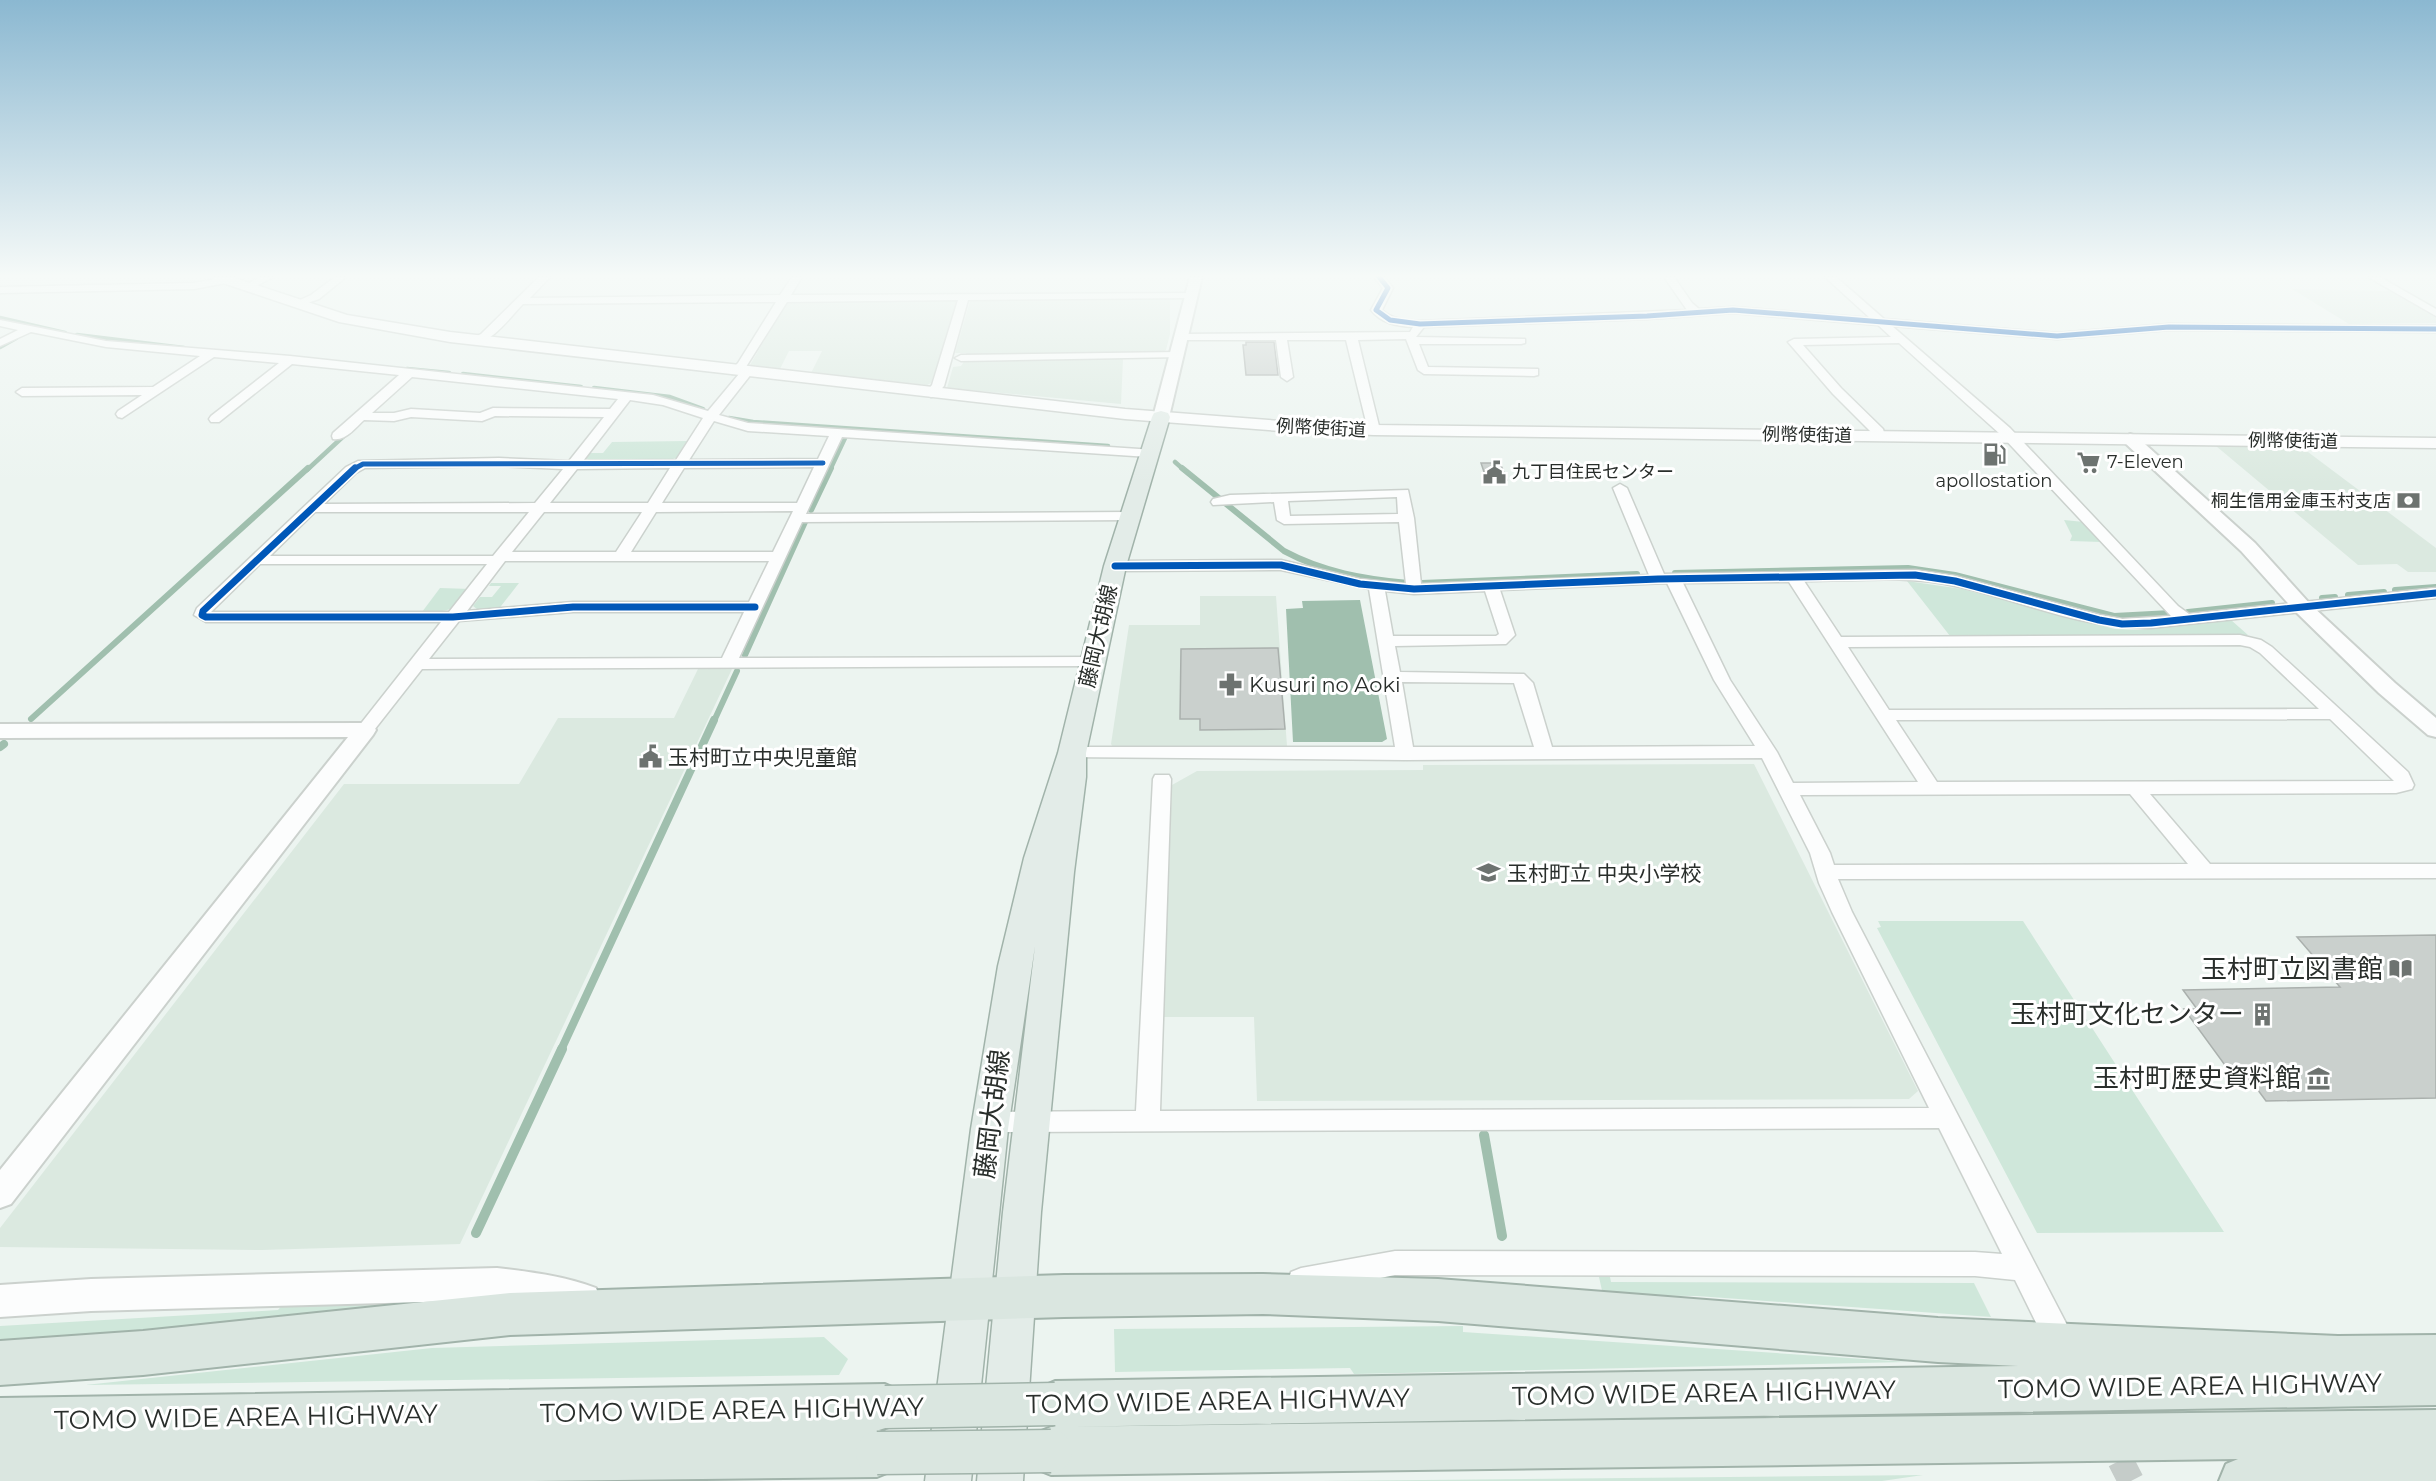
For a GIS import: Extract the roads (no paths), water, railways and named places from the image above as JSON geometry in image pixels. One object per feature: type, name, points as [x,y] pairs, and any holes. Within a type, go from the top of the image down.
[{"type":"highway","points":[[0,1363],[143,1353],[510,1314],[995,1308],[1064,1296],[1263,1294],[1438,1300],[1938,1340],[2338,1358],[2436,1357]]},
{"type":"highway","name":"TOMO WIDE AREA HIGHWAY","points":[[0,1421],[2436,1382]]},
{"type":"highway","name":"TOMO WIDE AREA HIGHWAY","points":[[0,1464],[2436,1433]]},
{"type":"highway","points":[[2243,1481],[2436,1467]]},
{"type":"main road","name":"例幣使街道","points":[[527,346],[930,393],[1161,417],[1323,429],[2436,443]]},
{"type":"main road","name":"藤岡大胡線","points":[[1008,1122],[1004,1019],[1019,947],[1048,829],[1072,753],[1091,662],[1115,566],[1161,417]]},
{"type":"main road","name":"藤岡大胡線","points":[[1008,1122],[1023,994],[1043,915],[1059,872],[1072,777],[1072,753]]},
{"type":"main road","points":[[1000,1481],[995,1308],[1008,1122]]},
{"type":"main road","points":[[948,1481],[995,1308]]},
{"type":"main road","points":[[965,1481],[995,1308]]},
{"type":"main road","points":[[985,1481],[999,1358],[995,1308]]},
{"type":"street","points":[[128,346],[290,360],[627,396],[674,403],[710,417],[748,427],[1149,453]]},
{"type":"street","points":[[620,557],[741,372],[755,346]]},
{"type":"street","points":[[930,393],[938,386],[950,346]]},
{"type":"street","points":[[1161,417],[1180,346]]},
{"type":"street","points":[[1282,346],[1287,377]]},
{"type":"street","points":[[1353,346],[1374,430]]},
{"type":"street","points":[[1415,346],[1424,370],[1534,372]]},
{"type":"street","points":[[1798,346],[1880,436]]},
{"type":"street","points":[[1910,346],[2011,438],[2172,609],[2185,619]]},
{"type":"street","points":[[122,414],[210,354]]},
{"type":"street","points":[[961,358],[1178,355]]},
{"type":"street","points":[[215,419],[290,360]]},
{"type":"street","points":[[338,436],[409,373]]},
{"type":"street","points":[[22,392],[156,391]]},
{"type":"street","points":[[0,1194],[419,664],[498,558],[627,396]]},
{"type":"street","points":[[360,416],[394,417],[411,413],[482,417],[493,412],[613,413]]},
{"type":"street","points":[[728,663],[837,433]]},
{"type":"street","points":[[2130,439],[2259,557],[2303,608],[2387,688],[2436,730]]},
{"type":"street","points":[[755,607],[573,607],[453,617],[206,617],[202,615],[211,603],[351,470],[371,463],[499,462],[572,465],[823,463]]},
{"type":"street","points":[[1620,488],[1666,579],[1722,680],[1768,752],[1820,853],[1829,883],[1842,912],[2056,1333]]},
{"type":"street","points":[[1224,501],[1403,493],[1414,589]]},
{"type":"street","points":[[1280,497],[1284,520],[1407,518]]},
{"type":"street","points":[[312,508],[651,507],[800,512],[1130,516]]},
{"type":"street","points":[[258,560],[780,556]]},
{"type":"street","points":[[1115,566],[1281,565],[1377,587],[1414,589],[1666,579],[1915,575],[1955,581],[2110,622],[2136,624],[2436,594]]},
{"type":"street","points":[[1793,576],[1932,789]]},
{"type":"street","points":[[1387,641],[1500,641],[1507,635],[1491,586]]},
{"type":"street","points":[[1377,587],[1405,754]]},
{"type":"street","points":[[1787,789],[2384,787],[2405,784],[2401,776],[2266,650],[2248,641],[1838,642]]},
{"type":"street","points":[[419,664],[1091,662]]},
{"type":"street","points":[[1393,677],[1518,678],[1524,683],[1545,753]]},
{"type":"street","points":[[1884,715],[2332,714]]},
{"type":"street","points":[[0,731],[365,730]]},
{"type":"street","points":[[1072,753],[1768,752]]},
{"type":"street","points":[[1148,1121],[1162,779]]},
{"type":"street","points":[[2135,788],[2206,873]]},
{"type":"street","points":[[1827,872],[2436,872]]},
{"type":"street","points":[[1008,1122],[1946,1118]]},
{"type":"street","points":[[1263,1294],[1324,1276],[1395,1263],[1975,1264],[2022,1268]]},
{"type":"street","points":[[0,1301],[91,1295],[497,1284],[548,1290],[622,1311]]},
{"type":"waterway","points":[[168,346],[184,348]]},
{"type":"waterway","points":[[407,369],[449,373]]},
{"type":"waterway","points":[[463,374],[581,387]]},
{"type":"waterway","points":[[594,388],[670,397],[703,409]]},
{"type":"waterway","points":[[729,418],[753,422],[1108,446]]},
{"type":"waterway","points":[[307,470],[347,433]]},
{"type":"waterway","points":[[830,470],[846,436]]},
{"type":"waterway","points":[[1175,462],[1184,470]]},
{"type":"waterway","points":[[31,719],[308,468]]},
{"type":"waterway","points":[[811,510],[831,468]]},
{"type":"waterway","points":[[1182,468],[1284,551],[1314,564],[1344,573],[1408,583]]},
{"type":"waterway","points":[[745,655],[805,522]]},
{"type":"waterway","points":[[1675,573],[1908,568],[1955,575],[2114,616],[2171,613]]},
{"type":"waterway","points":[[1422,583],[1637,574]]},
{"type":"waterway","points":[[2395,590],[2436,587]]},
{"type":"waterway","points":[[2348,595],[2384,592]]},
{"type":"waterway","points":[[2322,598],[2335,597]]},
{"type":"waterway","points":[[2188,612],[2272,603]]},
{"type":"waterway","points":[[714,721],[737,671]]},
{"type":"waterway","points":[[561,1050],[714,720]]},
{"type":"waterway","points":[[0,747],[4,744]]},
{"type":"waterway","points":[[476,1233],[562,1049]]},
{"type":"waterway","points":[[1484,1135],[1502,1236]]},
{"type":"tunnel","points":[[2084,1389],[2131,1481]]},
{"type":"place","name":"apollostation","points":[[1994,455]]},
{"type":"place","name":"7-Eleven","points":[[2089,462]]},
{"type":"place","name":"九丁目住民センター","points":[[1494,472]]},
{"type":"place","name":"桐生信用金庫玉村支店","points":[[2409,501]]},
{"type":"place","name":"Kusuri no Aoki","points":[[1231,684]]},
{"type":"place","name":"玉村町立中央児童館","points":[[650,757]]},
{"type":"place","name":"玉村町立 中央小学校","points":[[1489,873]]},
{"type":"place","name":"玉村町立図書館","points":[[2401,969]]},
{"type":"place","name":"玉村町文化センター","points":[[2262,1014]]},
{"type":"place","name":"玉村町歴史資料館","points":[[2319,1078]]}]
